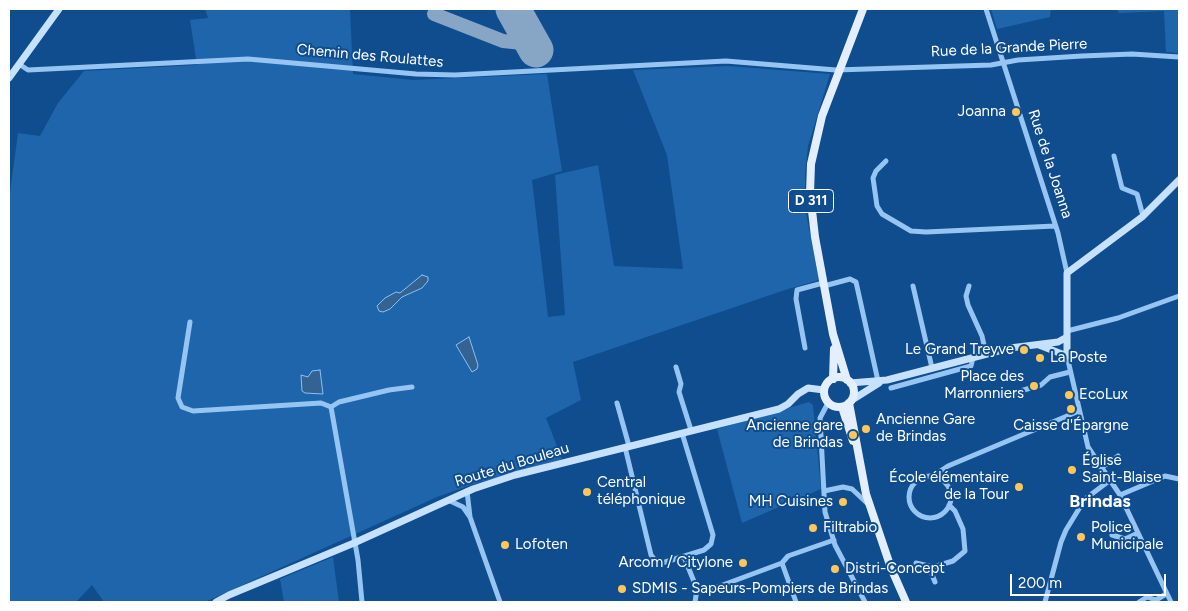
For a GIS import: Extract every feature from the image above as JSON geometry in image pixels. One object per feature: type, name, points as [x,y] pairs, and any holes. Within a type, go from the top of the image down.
[{"type":"main road","points":[[10,76],[59,9]]},
{"type":"main road","name":"D 311","points":[[848,382],[833,334],[824,284],[812,211],[811,164],[822,116],[863,9]]},
{"type":"main road","points":[[1067,273],[1143,216],[1179,180]]},
{"type":"main road","name":"Rue de la Joanna","points":[[1067,273],[1067,353]]},
{"type":"main road","name":"D 311","points":[[833,334],[833,379]]},
{"type":"main road","points":[[887,380],[847,403],[828,403],[824,390],[833,379],[848,382],[887,380],[1010,348],[1052,344],[1068,334]]},
{"type":"main road","points":[[1052,344],[1067,353]]},
{"type":"main road","points":[[1039,345],[1067,353]]},
{"type":"main road","points":[[848,382],[853,391],[847,403],[870,505],[888,560],[906,602]]},
{"type":"main road","name":"Route du Bouleau","points":[[216,602],[354,543],[467,491],[515,475],[779,409],[808,388],[824,390]]},
{"type":"street","name":"Rue de la Joanna","points":[[986,9],[1055,226],[1067,273]]},
{"type":"street","name":"Rue de la Grande Pierre","points":[[839,70],[1004,63],[1060,57],[1132,54],[1179,58]]},
{"type":"street","name":"Chemin des Roulattes","points":[[19,64],[28,70],[248,59],[416,74],[455,74],[726,60],[839,70]]},
{"type":"street","points":[[1114,156],[1122,188],[1137,194],[1143,216]]},
{"type":"street","points":[[886,161],[876,171],[873,178],[877,206],[882,214],[911,231],[926,232],[1055,226]]},
{"type":"street","points":[[805,348],[796,299],[797,290],[850,279],[856,282],[878,381]]},
{"type":"street","points":[[913,286],[932,368]]},
{"type":"street","points":[[969,286],[966,296],[968,305],[982,336],[986,354]]},
{"type":"street","points":[[1068,334],[1179,296]]},
{"type":"street","points":[[190,322],[178,398],[182,407],[193,411],[320,403],[331,406],[339,402],[389,390],[412,387]]},
{"type":"street","points":[[1067,353],[1088,446],[1109,481],[1120,495],[1171,602]]},
{"type":"street","points":[[892,388],[971,366],[973,358]]},
{"type":"street","points":[[676,368],[681,384],[678,392],[691,430]]},
{"type":"street","points":[[1003,396],[1041,385],[1050,377],[1070,372]]},
{"type":"street","points":[[617,403],[651,555],[655,560],[662,563],[704,550],[711,544],[713,535],[682,433]]},
{"type":"street","points":[[828,403],[820,418],[825,512],[834,540],[865,602]]},
{"type":"street","points":[[331,406],[362,602]]},
{"type":"street","points":[[933,476],[944,481],[948,486],[951,499],[949,505],[940,516],[932,518],[918,515],[909,504],[908,496],[913,483],[919,478],[933,476],[948,466],[1079,411]]},
{"type":"street","points":[[1101,468],[1118,456]]},
{"type":"street","points":[[1120,495],[1166,476],[1179,479]]},
{"type":"street","points":[[1045,601],[1066,530],[1085,499],[1109,481]]},
{"type":"street","points":[[824,491],[843,487],[852,489],[870,505]]},
{"type":"street","points":[[467,491],[470,517],[500,602]]},
{"type":"street","points":[[447,500],[463,507],[470,517]]},
{"type":"street","points":[[916,563],[929,567],[953,561],[965,551],[963,529],[955,511],[949,505]]},
{"type":"street","points":[[1112,535],[1125,539],[1138,533]]},
{"type":"street","points":[[697,589],[704,592],[782,563],[788,556],[834,540]]},
{"type":"street","points":[[684,557],[697,589],[695,602]]},
{"type":"street","points":[[782,563],[796,602]]},
{"type":"street","points":[[929,567],[935,582]]},
{"type":"street","points":[[1138,602],[1147,597],[1156,600],[1166,594]]},
{"type":"shaded area","points":[[205,9],[350,9],[353,74],[413,80],[547,74],[562,171],[532,180],[548,317],[565,315],[555,175],[598,165],[614,266],[683,269],[667,155],[633,70],[728,66],[830,74],[808,146],[805,175],[805,208],[819,280],[573,362],[581,400],[546,418],[562,459],[471,485],[437,497],[205,602],[104,602],[92,585],[76,602],[9,602],[9,199],[18,133],[40,136],[58,103],[84,71],[197,65],[190,20],[208,18]]},
{"type":"shaded area","points":[[991,9],[1051,9],[1050,17],[997,29]]},
{"type":"shaded area","points":[[1117,9],[1179,9],[1179,53],[1166,52],[1164,11],[1119,13]]},
{"type":"shaded area","points":[[422,275],[428,277],[428,281],[422,288],[402,297],[390,309],[383,312],[379,311],[377,306],[385,298],[396,292],[400,293]]},
{"type":"shaded area","points":[[469,337],[478,365],[477,369],[472,372],[456,345]]},
{"type":"shaded area","points":[[320,370],[323,394],[305,393],[302,391],[301,375],[308,377],[312,371]]},
{"type":"shaded area","points":[[809,402],[813,405],[821,489],[742,523],[717,429]]},
{"type":"shaded area","points":[[333,557],[339,602],[284,602],[280,579]]},
{"type":"taxiway","points":[[434,14],[503,41],[532,44]]},
{"type":"runway","points":[[513,9],[536,50]]},
{"type":"place","name":"Joanna","points":[[1016,112]]},
{"type":"place","name":"Le Grand Treyve","points":[[1024,350]]},
{"type":"place","name":"La Poste","points":[[1040,358]]},
{"type":"place","name":"Place des Marronniers","points":[[1034,386]]},
{"type":"place","name":"EcoLux","points":[[1069,395]]},
{"type":"place","name":"Caisse d'Épargne","points":[[1071,409]]},
{"type":"place","name":"Ancienne Gare de Brindas","points":[[866,429]]},
{"type":"place","name":"Ancienne gare de Brindas","points":[[853,435]]},
{"type":"place","name":"Église Saint-Blaise","points":[[1072,470]]},
{"type":"place","name":"École élémentaire de la Tour","points":[[1019,487]]},
{"type":"place","name":"Central téléphonique","points":[[587,492]]},
{"type":"place","name":"MH Cuisines","points":[[843,502]]},
{"type":"place","name":"Filtrabio","points":[[813,528]]},
{"type":"place","name":"Police Municipale","points":[[1081,537]]},
{"type":"place","name":"Lofoten","points":[[505,545]]},
{"type":"place","name":"Arcom / Citylone","points":[[743,563]]},
{"type":"place","name":"Distri-Concept","points":[[835,569]]},
{"type":"place","name":"SDMIS - Sapeurs-Pompiers de Brindas","points":[[622,589]]},
{"type":"district","name":"Brindas","points":[[1100,502]]}]
